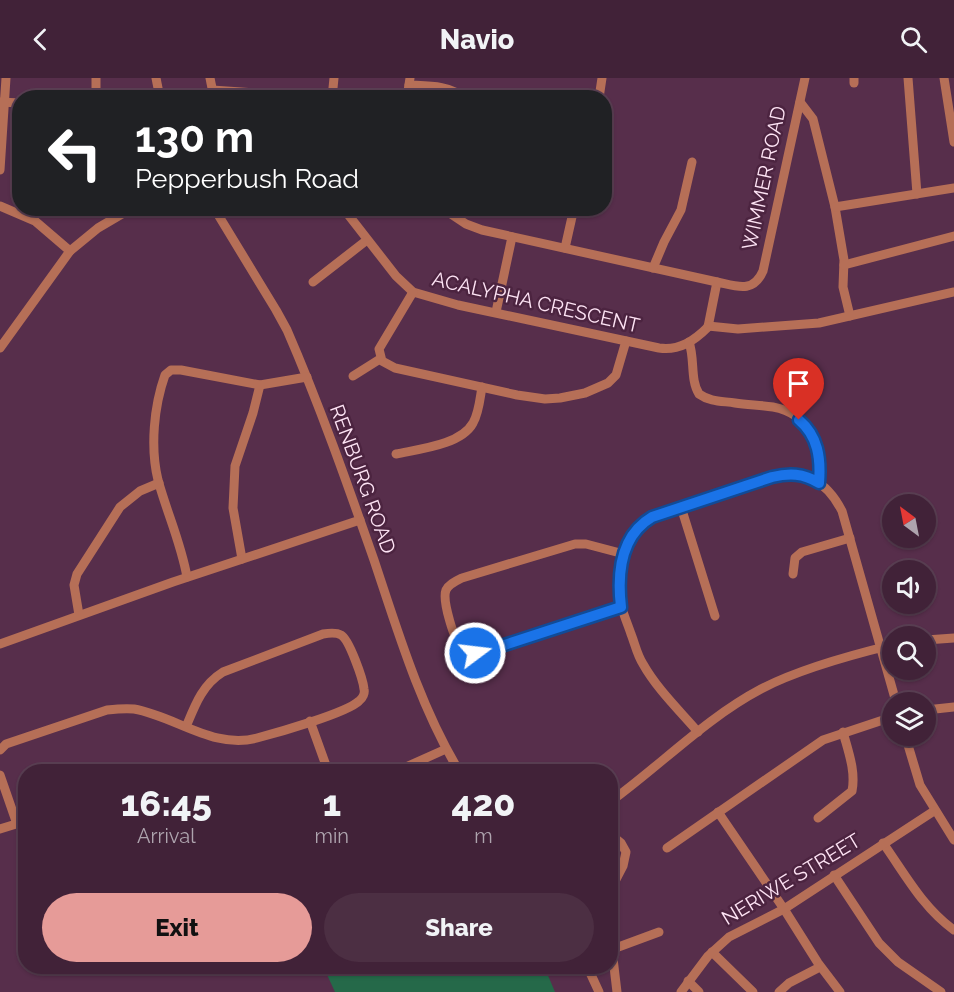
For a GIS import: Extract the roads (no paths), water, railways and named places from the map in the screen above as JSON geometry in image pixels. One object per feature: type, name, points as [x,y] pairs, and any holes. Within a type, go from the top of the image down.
[{"type":"street","points":[[0,170],[2,102],[6,78]]},
{"type":"street","name":"WIMMER ROAD","points":[[717,282],[742,287],[755,283],[762,271],[805,78]]},
{"type":"street","points":[[908,78],[917,194]]},
{"type":"street","points":[[944,78],[954,142]]},
{"type":"street","points":[[409,81],[450,90]]},
{"type":"street","points":[[800,102],[813,119],[835,207],[844,265],[843,287],[850,316]]},
{"type":"street","points":[[653,268],[681,210],[692,162]]},
{"type":"street","points":[[835,207],[954,188]]},
{"type":"street","points":[[23,216],[35,221],[70,251]]},
{"type":"street","points":[[0,348],[70,251],[98,228],[118,216]]},
{"type":"street","name":"RENBURG ROAD","points":[[219,216],[276,310],[307,377],[360,520],[402,645],[446,749],[455,764]]},
{"type":"street","name":"ACALYPHA CRESCENT","points":[[348,216],[396,276],[413,292],[458,305],[669,350],[689,342],[708,326]]},
{"type":"street","points":[[454,216],[466,224],[512,237],[717,282],[708,326],[738,329],[789,327],[850,316],[954,292]]},
{"type":"street","points":[[565,248],[572,216]]},
{"type":"street","points":[[844,265],[954,236]]},
{"type":"street","points":[[496,312],[512,237]]},
{"type":"street","points":[[313,282],[367,240]]},
{"type":"street","points":[[413,292],[382,341],[380,349],[380,358],[384,363],[395,368],[545,399],[560,399],[585,393],[613,379],[626,341]]},
{"type":"street","points":[[689,342],[693,356],[694,382],[699,394],[711,400],[781,409],[805,425],[815,439],[821,467],[819,483]]},
{"type":"street","points":[[353,376],[380,358]]},
{"type":"street","points":[[187,577],[183,557],[159,483],[154,456],[153,439],[162,384],[167,372],[181,370],[260,385],[307,377]]},
{"type":"street","points":[[242,559],[233,508],[235,466],[260,385]]},
{"type":"street","points":[[396,454],[437,445],[465,433],[474,421],[482,387]]},
{"type":"street","points":[[699,732],[642,663],[621,607],[619,587],[624,554],[630,537],[652,517],[786,474],[806,476],[819,483],[836,500],[850,538],[893,692]]},
{"type":"street","points":[[79,615],[74,585],[77,574],[120,507],[140,491],[159,483]]},
{"type":"street","points":[[681,507],[715,616]]},
{"type":"street","points":[[0,644],[187,577],[360,520]]},
{"type":"street","points":[[793,574],[795,558],[802,552],[850,538]]},
{"type":"street","points":[[621,607],[475,653],[459,645],[444,600],[449,586],[462,578],[565,546],[586,544],[624,554]]},
{"type":"street","points":[[0,750],[6,744],[114,710],[132,709],[146,712],[186,727],[217,738],[237,741],[254,739],[310,721],[355,704],[362,697],[364,690],[345,638],[338,633],[323,634],[214,677],[201,692],[186,727]]},
{"type":"street","points":[[936,639],[954,638]]},
{"type":"street","points":[[618,796],[740,701],[781,679],[880,648]]},
{"type":"street","points":[[936,709],[954,707]]},
{"type":"street","points":[[667,848],[823,740],[882,720]]},
{"type":"street","points":[[310,721],[325,764]]},
{"type":"street","points":[[818,818],[852,791],[851,764],[843,732]]},
{"type":"street","points":[[908,746],[920,786],[954,840]]},
{"type":"street","points":[[413,764],[446,749]]},
{"type":"street","points":[[0,774],[18,815]]},
{"type":"street","name":"NERIWE STREET","points":[[681,992],[712,952],[729,937],[784,909],[934,811]]},
{"type":"street","points":[[718,812],[784,909],[820,967],[839,991]]},
{"type":"street","points":[[0,829],[18,823]]},
{"type":"street","points":[[618,841],[626,852],[618,874]]},
{"type":"street","points":[[883,843],[924,903],[954,930]]},
{"type":"street","points":[[834,875],[879,943],[898,962],[941,992]]},
{"type":"street","points":[[618,947],[659,932]]},
{"type":"street","points":[[712,952],[753,992]]},
{"type":"street","points":[[779,992],[789,983],[820,967]]},
{"type":"street","points":[[591,974],[599,992]]},
{"type":"street","points":[[615,974],[617,992]]},
{"type":"street","points":[[688,981],[699,992]]}]
